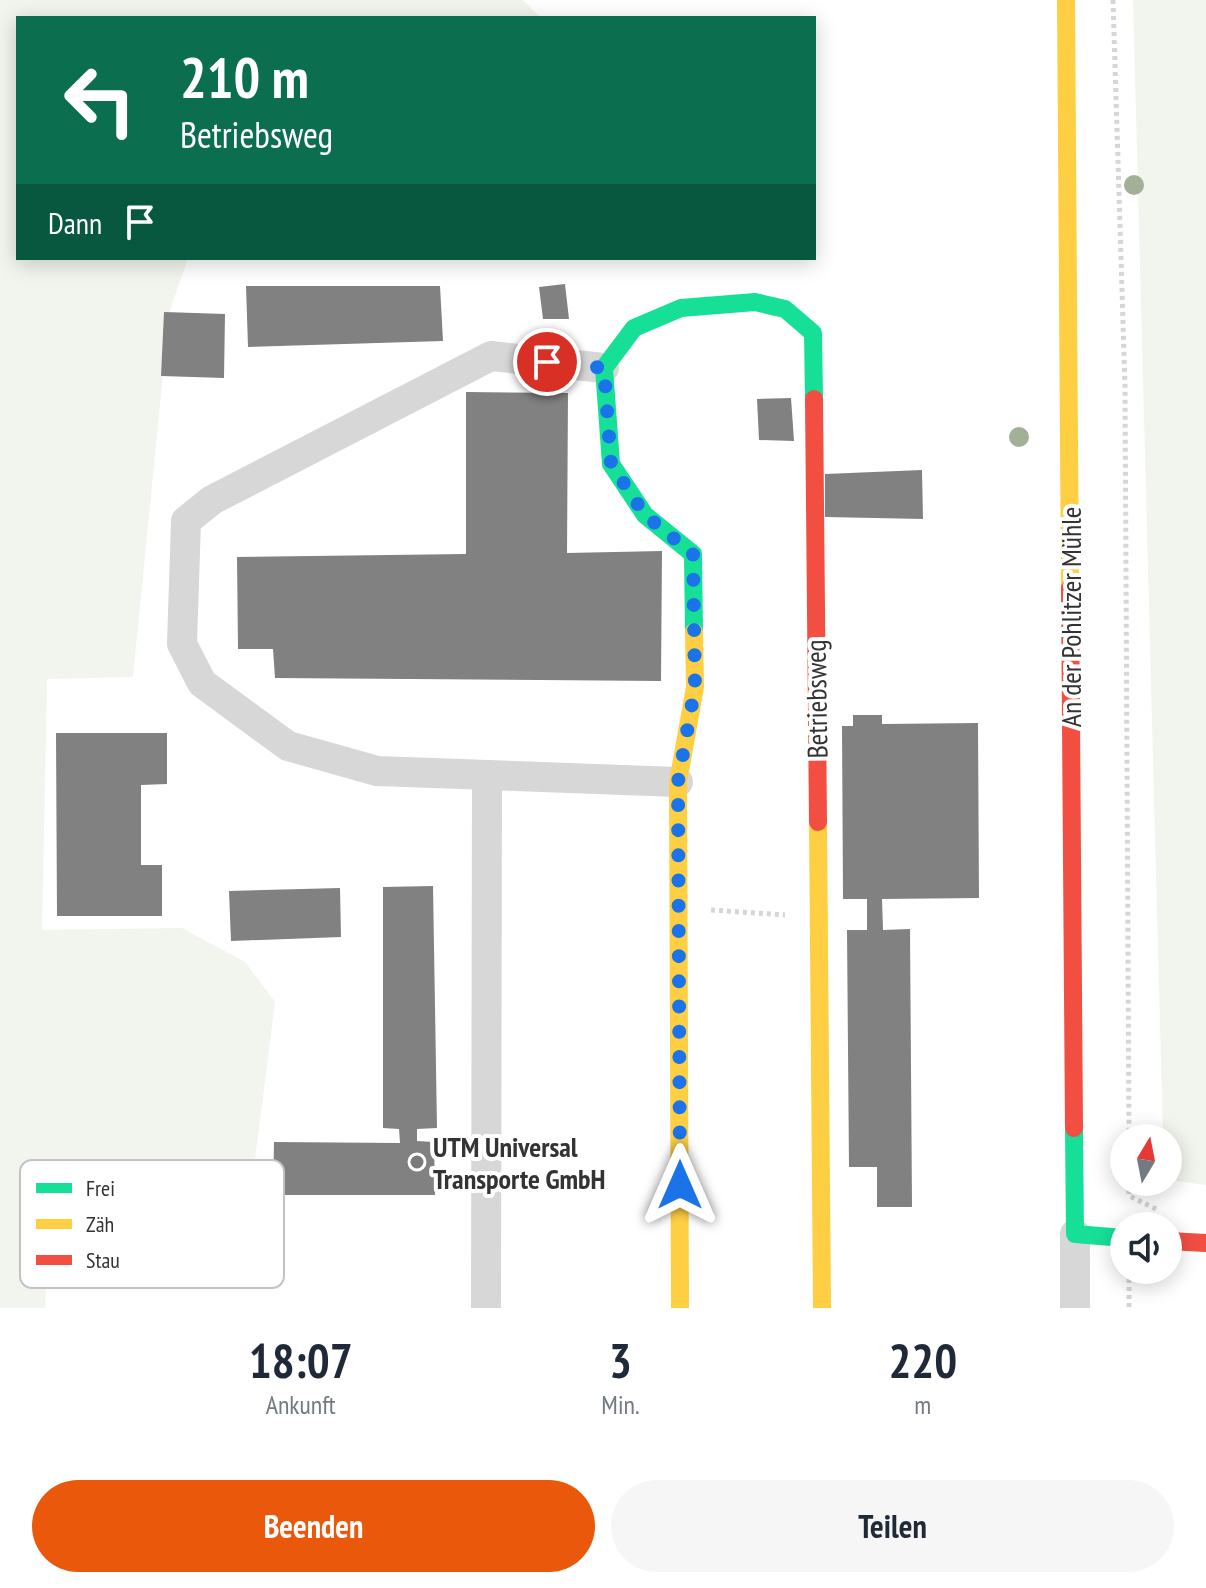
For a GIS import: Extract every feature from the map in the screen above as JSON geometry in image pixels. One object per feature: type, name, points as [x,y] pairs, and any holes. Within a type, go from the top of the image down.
[{"type":"street","name":"An der Pohlitzer Mühle","points":[[1066,0],[1075,1308]]},
{"type":"street","name":"Betriebsweg","points":[[604,368],[634,328],[681,308],[755,302],[785,309],[813,333],[822,1308]]},
{"type":"street","points":[[678,782],[487,778],[377,771],[288,746],[202,683],[182,644],[186,521],[212,500],[491,356],[604,368],[611,464],[645,515],[693,554],[695,687],[678,782],[680,1308]]},
{"type":"street","points":[[486,1308],[487,778]]},
{"type":"street","points":[[1075,1234],[1110,1237]]},
{"type":"street","points":[[1182,1242],[1206,1243]]},
{"type":"path","points":[[1113,0],[1125,386],[1129,1124]]},
{"type":"path","points":[[680,909],[818,917]]},
{"type":"path","points":[[1129,1284],[1129,1308]]},
{"type":"shaded area","points":[[0,0],[523,0],[539,16],[16,16],[16,260],[187,260],[169,313],[133,677],[47,679],[42,930],[182,928],[245,962],[275,1002],[255,1160],[20,1160],[20,1288],[46,1288],[45,1308],[0,1308]]},
{"type":"shaded area","points":[[1133,0],[1206,0],[1206,1185],[1182,1182],[1182,1124],[1163,1124]]},
{"type":"building","points":[[565,284],[569,319],[543,319],[539,287]]},
{"type":"building","points":[[246,286],[440,286],[443,341],[248,347]]},
{"type":"building","points":[[164,312],[225,314],[224,378],[161,376]]},
{"type":"building","points":[[466,392],[568,393],[567,553],[662,551],[661,681],[275,678],[273,649],[238,649],[237,557],[466,554]]},
{"type":"building","points":[[791,398],[794,441],[759,440],[757,399]]},
{"type":"building","points":[[922,470],[923,519],[825,517],[825,474]]},
{"type":"building","points":[[853,715],[882,715],[882,724],[978,723],[979,898],[882,899],[883,930],[910,929],[912,1207],[877,1207],[877,1167],[849,1167],[847,930],[867,930],[867,899],[843,899],[842,726],[853,726]]},
{"type":"building","points":[[56,733],[167,733],[167,784],[141,785],[141,865],[162,865],[162,916],[57,916]]},
{"type":"building","points":[[433,886],[437,1128],[417,1129],[417,1141],[434,1142],[435,1195],[284,1195],[284,1160],[274,1160],[274,1142],[400,1143],[399,1129],[383,1128],[383,887]]},
{"type":"building","points":[[340,888],[341,937],[231,941],[229,891]]},
{"type":"traffic: fast","points":[[694,632],[693,554],[645,515],[611,464],[604,368],[634,328],[681,308],[755,302],[785,309],[813,333],[814,399]]},
{"type":"traffic: fast","points":[[1074,1128],[1075,1234],[1110,1237]]},
{"type":"traffic: slow","points":[[1066,0],[1070,588]]},
{"type":"traffic: slow","points":[[680,1308],[678,782],[695,687],[694,632]]},
{"type":"traffic: slow","points":[[818,822],[822,1308]]},
{"type":"traffic: jam","points":[[814,399],[818,822]]},
{"type":"traffic: jam","points":[[1070,588],[1074,1128]]},
{"type":"traffic: jam","points":[[1182,1242],[1206,1243]]},
{"type":"place","name":"UTM Universal Transporte GmbH","points":[[417,1162]]},
{"type":"route","points":[[547,362],[604,368],[611,464],[645,515],[693,554],[695,687],[678,782],[680,1185]]}]
